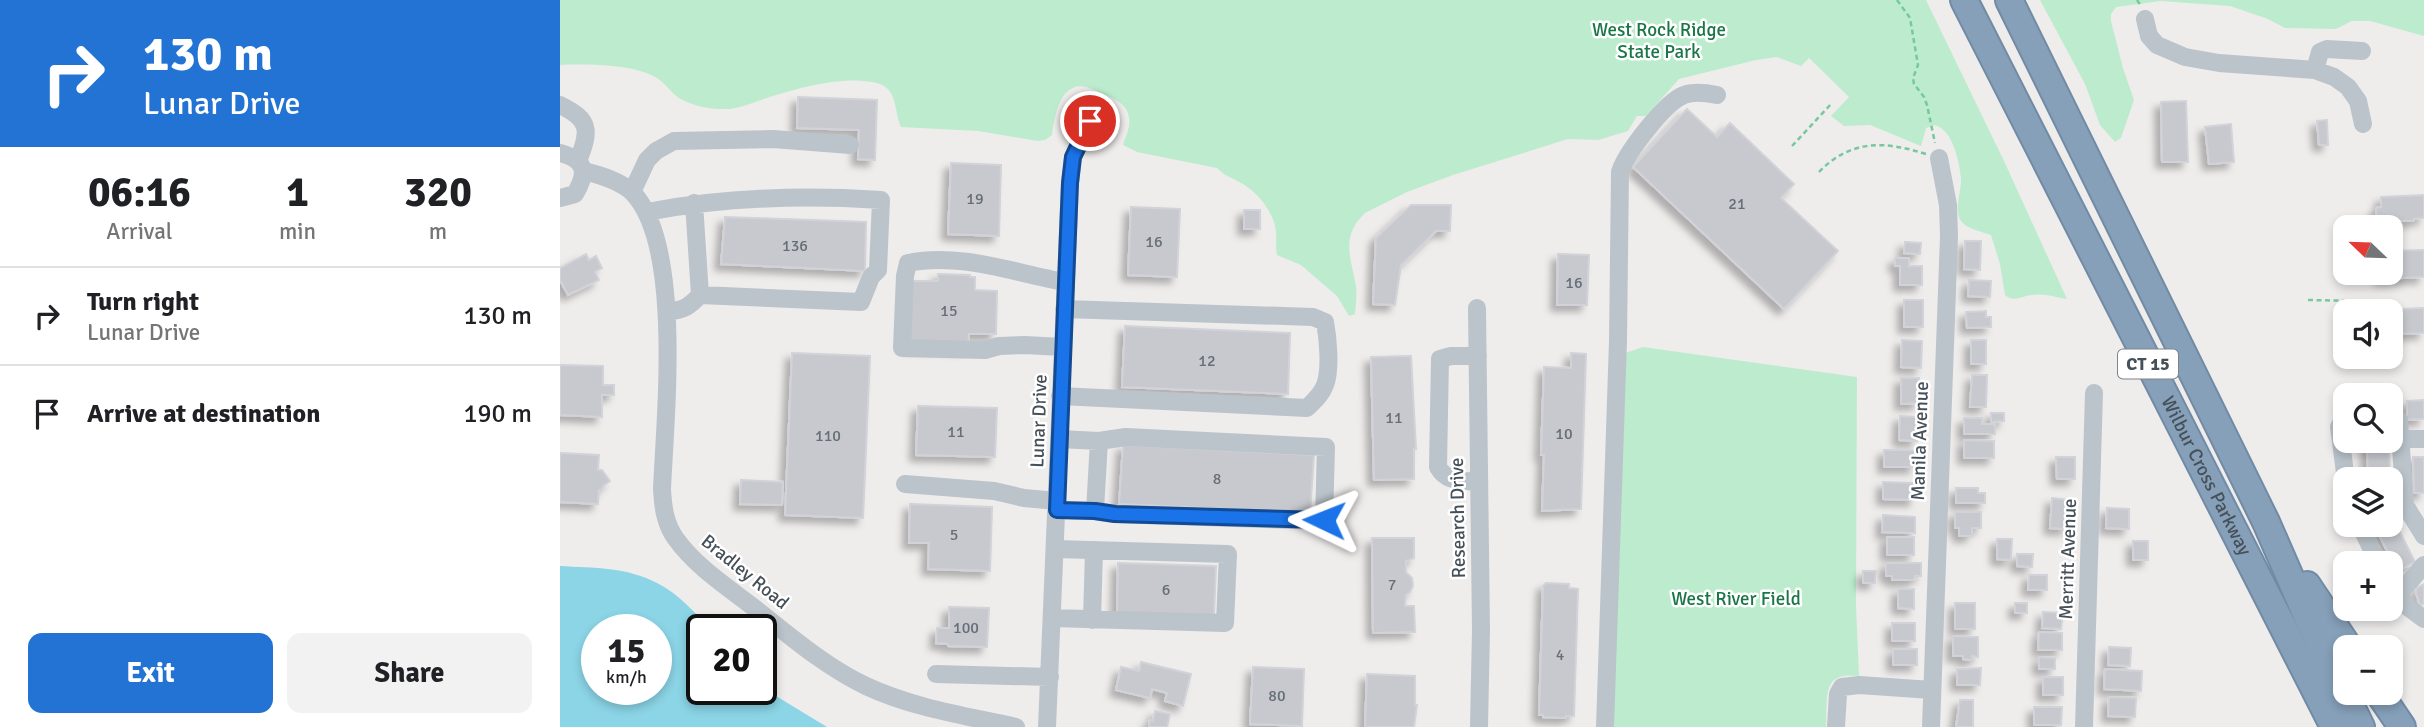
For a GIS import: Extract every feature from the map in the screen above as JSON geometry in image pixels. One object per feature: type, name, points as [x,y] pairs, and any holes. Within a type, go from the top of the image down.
[{"type":"highway","name":"Wilbur Cross Parkway","points":[[1964,0],[2334,727]]},
{"type":"highway","name":"Wilbur Cross Parkway","points":[[2009,0],[2266,522],[2307,616],[2361,727]]},
{"type":"highway","points":[[2266,522],[2340,635]]},
{"type":"highway","points":[[2387,705],[2402,727]]},
{"type":"street","points":[[2145,19],[2149,36],[2157,45],[2185,57],[2219,63],[2315,70],[2334,77],[2348,87],[2358,101],[2363,124]]},
{"type":"street","points":[[2315,70],[2320,52],[2327,49],[2362,51]]},
{"type":"street","points":[[1605,727],[1621,255],[1620,172],[1624,158],[1635,143],[1680,97],[1700,93],[1717,94]]},
{"type":"street","points":[[560,105],[574,111],[587,129],[581,166],[582,183],[575,194],[560,198]]},
{"type":"street","name":"Lunar Drive","points":[[1047,727],[1062,347],[1073,157],[1090,121]]},
{"type":"street","points":[[560,153],[632,192],[647,160],[656,151],[674,141],[773,139],[850,145]]},
{"type":"street","name":"Manila Avenue","points":[[1931,727],[1949,236],[1948,205],[1939,158]]},
{"type":"street","name":"Bradley Road","points":[[632,192],[646,212],[655,236],[668,312],[662,489],[664,512],[675,539],[708,572],[821,659],[852,679],[883,693],[932,708],[1016,727]]},
{"type":"street","points":[[646,212],[734,199],[831,197],[881,200],[878,270],[871,278],[861,302],[701,295],[681,311],[668,312]]},
{"type":"street","points":[[694,204],[701,295]]},
{"type":"street","points":[[2092,255],[2125,239]]},
{"type":"street","points":[[1062,347],[1012,346],[985,350],[902,348],[905,276],[908,263],[923,260],[996,265],[1020,274],[1065,282]]},
{"type":"street","name":"Research Drive","points":[[1477,308],[1479,727]]},
{"type":"street","points":[[1060,396],[1307,408],[1326,383],[1328,338],[1325,322],[1313,317],[1064,309]]},
{"type":"street","points":[[1478,356],[1451,356],[1440,359],[1438,467],[1443,477],[1450,480],[1479,481]]},
{"type":"street","name":"Merritt Avenue","points":[[2084,727],[2094,393]]},
{"type":"street","points":[[905,484],[994,491],[1115,514],[1324,520],[1326,447],[1126,437],[1099,441],[1059,439]]},
{"type":"street","points":[[2403,439],[2424,439]]},
{"type":"street","points":[[1095,511],[1099,441]]},
{"type":"street","points":[[2402,453],[2404,505],[2417,513],[2424,536]]},
{"type":"street","points":[[1052,618],[1225,623],[1228,554],[1055,550]]},
{"type":"street","points":[[1092,620],[1094,550]]},
{"type":"street","points":[[2403,582],[2424,565]]},
{"type":"street","points":[[2403,600],[2424,619]]},
{"type":"street","points":[[936,674],[1050,677]]},
{"type":"street","points":[[1836,727],[1842,687],[1859,685],[1931,690]]},
{"type":"path","points":[[1897,0],[1910,18],[1918,65],[1913,78],[1914,84],[1927,105],[1939,158]]},
{"type":"path","points":[[1792,146],[1832,103]]},
{"type":"path","points":[[1819,172],[1844,152],[1884,144],[1939,158]]},
{"type":"path","points":[[2308,300],[2333,300]]},
{"type":"green space","name":"West Rock Ridge State Park","points":[[560,0],[1926,0],[2067,299],[2041,294],[2015,299],[2005,295],[2000,264],[1991,235],[1968,227],[1961,221],[1958,209],[1960,171],[1957,155],[1946,133],[1935,125],[1926,128],[1921,146],[1870,125],[1844,126],[1831,116],[1849,97],[1809,58],[1801,66],[1777,57],[1679,79],[1646,116],[1637,116],[1628,131],[1598,140],[1568,139],[1453,175],[1407,192],[1365,213],[1357,222],[1350,239],[1356,296],[1355,314],[1349,316],[1337,296],[1301,265],[1277,255],[1273,219],[1266,206],[1251,190],[1217,168],[1137,152],[1123,145],[1129,125],[1126,110],[1119,102],[1091,89],[1077,87],[1064,95],[1054,119],[1052,135],[1038,141],[978,131],[901,127],[891,93],[881,84],[872,82],[833,82],[779,94],[744,106],[710,108],[679,98],[659,79],[645,73],[609,66],[560,65]]},
{"type":"green space","points":[[2040,0],[2424,0],[2424,36],[2370,21],[2352,21],[2336,29],[2285,28],[2230,6],[2161,1],[2116,7],[2111,14],[2111,21],[2134,100],[2121,138],[2115,142],[2100,125],[2085,84]]},
{"type":"green space","name":"West River Field","points":[[1643,347],[1857,377],[1856,606],[1859,676],[1846,676],[1832,682],[1827,697],[1826,727],[1612,727],[1625,353]]},
{"type":"water","points":[[560,566],[622,571],[646,578],[665,587],[696,614],[686,614],[686,705],[777,705],[777,697],[827,727],[560,727]]},
{"type":"building","points":[[798,97],[877,100],[875,160],[858,159],[859,130],[797,128]]},
{"type":"building","points":[[2186,101],[2188,162],[2162,162],[2161,102]]},
{"type":"building","points":[[1687,109],[1717,137],[1730,123],[1794,184],[1781,198],[1838,251],[1784,309],[1633,167]]},
{"type":"building","points":[[2327,120],[2328,145],[2319,145],[2317,121]]},
{"type":"building","points":[[2231,124],[2234,162],[2209,164],[2205,127]]},
{"type":"building","points":[[951,163],[1001,165],[999,236],[948,234]]},
{"type":"building","points":[[2424,195],[2424,218],[2403,221],[2403,215],[2376,215],[2376,208],[2381,207],[2381,197]]},
{"type":"building","points":[[1411,205],[1451,205],[1450,231],[1436,231],[1401,265],[1395,305],[1373,304],[1376,238]]},
{"type":"building","points":[[1131,207],[1180,209],[1177,277],[1128,275]]},
{"type":"building","points":[[1244,210],[1260,210],[1260,229],[1244,229]]},
{"type":"building","points":[[725,217],[866,222],[865,271],[721,264]]},
{"type":"building","points":[[1965,241],[1981,241],[1980,270],[1964,269]]},
{"type":"building","points":[[1905,242],[1921,243],[1920,254],[1904,253]]},
{"type":"building","points":[[2424,250],[2424,277],[2403,278],[2403,251]]},
{"type":"building","points":[[586,254],[589,260],[596,256],[602,268],[595,272],[599,280],[568,295],[560,280],[560,268]]},
{"type":"building","points":[[1558,254],[1589,255],[1587,305],[1557,305]]},
{"type":"building","points":[[1895,258],[1909,258],[1909,266],[1922,266],[1922,285],[1900,285],[1900,266],[1895,266]]},
{"type":"building","points":[[938,274],[970,275],[975,277],[975,290],[997,291],[996,334],[969,334],[968,347],[907,345],[909,281],[938,281]]},
{"type":"building","points":[[1969,280],[1991,281],[1990,297],[1968,296]]},
{"type":"building","points":[[1904,300],[1923,300],[1923,327],[1904,327]]},
{"type":"building","points":[[2424,308],[2424,333],[2403,334],[2403,309]]},
{"type":"building","points":[[1986,311],[1986,317],[1991,317],[1991,327],[1967,328],[1966,312]]},
{"type":"building","points":[[1125,326],[1290,333],[1288,394],[1122,387]]},
{"type":"building","points":[[1902,340],[1922,341],[1921,368],[1901,367]]},
{"type":"building","points":[[1971,340],[1986,340],[1986,364],[1971,364]]},
{"type":"building","points":[[792,353],[870,356],[863,518],[785,515]]},
{"type":"building","points":[[1571,353],[1586,354],[1581,509],[1542,511],[1544,367],[1571,368]]},
{"type":"building","points":[[1411,356],[1416,449],[1414,479],[1374,480],[1371,357]]},
{"type":"building","points":[[560,365],[603,366],[603,385],[614,385],[614,395],[602,395],[602,417],[560,415]]},
{"type":"building","points":[[1972,375],[1987,375],[1986,407],[1970,407]]},
{"type":"building","points":[[1901,378],[1919,378],[1919,403],[1901,404]]},
{"type":"building","points":[[2424,400],[2424,419],[2403,420],[2403,415],[2407,415],[2407,401]]},
{"type":"building","points":[[918,406],[997,408],[995,457],[916,455]]},
{"type":"building","points":[[1991,413],[2004,413],[2004,421],[1991,422]]},
{"type":"building","points":[[1900,416],[1918,417],[1917,441],[1899,440]]},
{"type":"building","points":[[1964,418],[1982,418],[1982,424],[1995,424],[1995,434],[1964,434]]},
{"type":"building","points":[[1964,440],[1994,441],[1994,458],[1964,458]]},
{"type":"building","points":[[1123,445],[1314,455],[1310,513],[1119,504]]},
{"type":"building","points":[[1884,450],[1915,450],[1915,467],[1884,467]]},
{"type":"building","points":[[560,453],[599,455],[598,470],[602,470],[610,481],[599,490],[598,504],[560,502]]},
{"type":"building","points":[[2367,453],[2389,453],[2390,467],[2368,467]]},
{"type":"building","points":[[2056,457],[2075,457],[2075,479],[2057,479]]},
{"type":"building","points":[[2413,457],[2424,457],[2424,493],[2414,493]]},
{"type":"building","points":[[741,480],[783,482],[782,505],[740,504]]},
{"type":"building","points":[[1883,482],[1915,483],[1915,500],[1883,499]]},
{"type":"building","points":[[1956,488],[1978,488],[1978,493],[1985,493],[1985,503],[1956,503]]},
{"type":"building","points":[[2052,498],[2069,500],[2067,529],[2050,528]]},
{"type":"building","points":[[910,504],[992,507],[990,571],[928,569],[929,543],[909,543]]},
{"type":"building","points":[[2107,508],[2129,509],[2129,529],[2106,528]]},
{"type":"building","points":[[1955,512],[1981,512],[1981,528],[1972,528],[1972,536],[1959,536],[1959,528],[1955,528]]},
{"type":"building","points":[[1883,515],[1915,517],[1915,533],[1882,532]]},
{"type":"building","points":[[1887,537],[1914,537],[1914,555],[1887,555]]},
{"type":"building","points":[[2380,537],[2402,537],[2415,562],[2403,568],[2403,551],[2387,551]]},
{"type":"building","points":[[1372,538],[1414,538],[1414,558],[1406,561],[1406,572],[1412,578],[1413,586],[1406,595],[1405,606],[1414,606],[1415,632],[1373,633]]},
{"type":"building","points":[[1997,539],[2012,539],[2011,560],[1997,559]]},
{"type":"building","points":[[2133,541],[2148,541],[2148,560],[2133,560]]},
{"type":"building","points":[[2017,554],[2033,554],[2032,567],[2017,566]]},
{"type":"building","points":[[1118,563],[1216,566],[1214,616],[1117,613]]},
{"type":"building","points":[[1886,563],[1921,563],[1921,576],[1915,576],[1914,580],[1892,580],[1892,576],[1886,576]]},
{"type":"building","points":[[1863,571],[1876,571],[1875,583],[1863,583]]},
{"type":"building","points":[[2029,575],[2047,575],[2047,590],[2028,590]]},
{"type":"building","points":[[1546,583],[1569,584],[1569,588],[1578,589],[1574,716],[1566,718],[1539,715],[1543,586]]},
{"type":"building","points":[[2424,584],[2424,604],[2420,605],[2416,592],[2417,588]]},
{"type":"building","points":[[1898,589],[1914,589],[1914,609],[1898,608]]},
{"type":"building","points":[[1955,603],[1975,603],[1975,629],[1955,629]]},
{"type":"building","points":[[2015,603],[2027,603],[2027,613],[2015,613]]},
{"type":"building","points":[[949,607],[989,608],[987,647],[936,643],[937,628],[949,628]]},
{"type":"building","points":[[2043,612],[2063,613],[2061,629],[2042,628]]},
{"type":"building","points":[[1892,623],[1915,623],[1915,641],[1892,641]]},
{"type":"building","points":[[2039,632],[2062,633],[2062,650],[2038,650]]},
{"type":"building","points":[[1953,636],[1978,637],[1978,657],[1972,656],[1972,660],[1953,656]]},
{"type":"building","points":[[2109,647],[2131,648],[2130,666],[2108,665]]},
{"type":"building","points":[[1893,649],[1917,649],[1917,665],[1893,665]]},
{"type":"building","points":[[2039,657],[2055,658],[2055,669],[2039,669]]},
{"type":"building","points":[[1141,662],[1191,674],[1183,706],[1165,701],[1167,693],[1152,689],[1150,698],[1116,690],[1121,667],[1139,671]]},
{"type":"building","points":[[1253,667],[1304,669],[1302,726],[1250,724]]},
{"type":"building","points":[[1981,668],[1980,685],[1957,685],[1957,669]]},
{"type":"building","points":[[2105,669],[2142,671],[2141,691],[2104,689]]},
{"type":"building","points":[[1367,674],[1415,676],[1417,705],[1414,727],[1365,727]]},
{"type":"building","points":[[2043,677],[2063,677],[2063,695],[2043,695]]},
{"type":"building","points":[[2109,697],[2136,698],[2135,717],[2108,716]]},
{"type":"building","points":[[1960,700],[1973,700],[1973,727],[1956,727]]},
{"type":"building","points":[[2034,707],[2062,707],[2061,725],[2034,725]]},
{"type":"building","points":[[1155,711],[1170,714],[1167,727],[1149,727]]},
{"type":"route","points":[[1090,121],[1073,157],[1070,183],[1057,510],[1324,520]]}]
